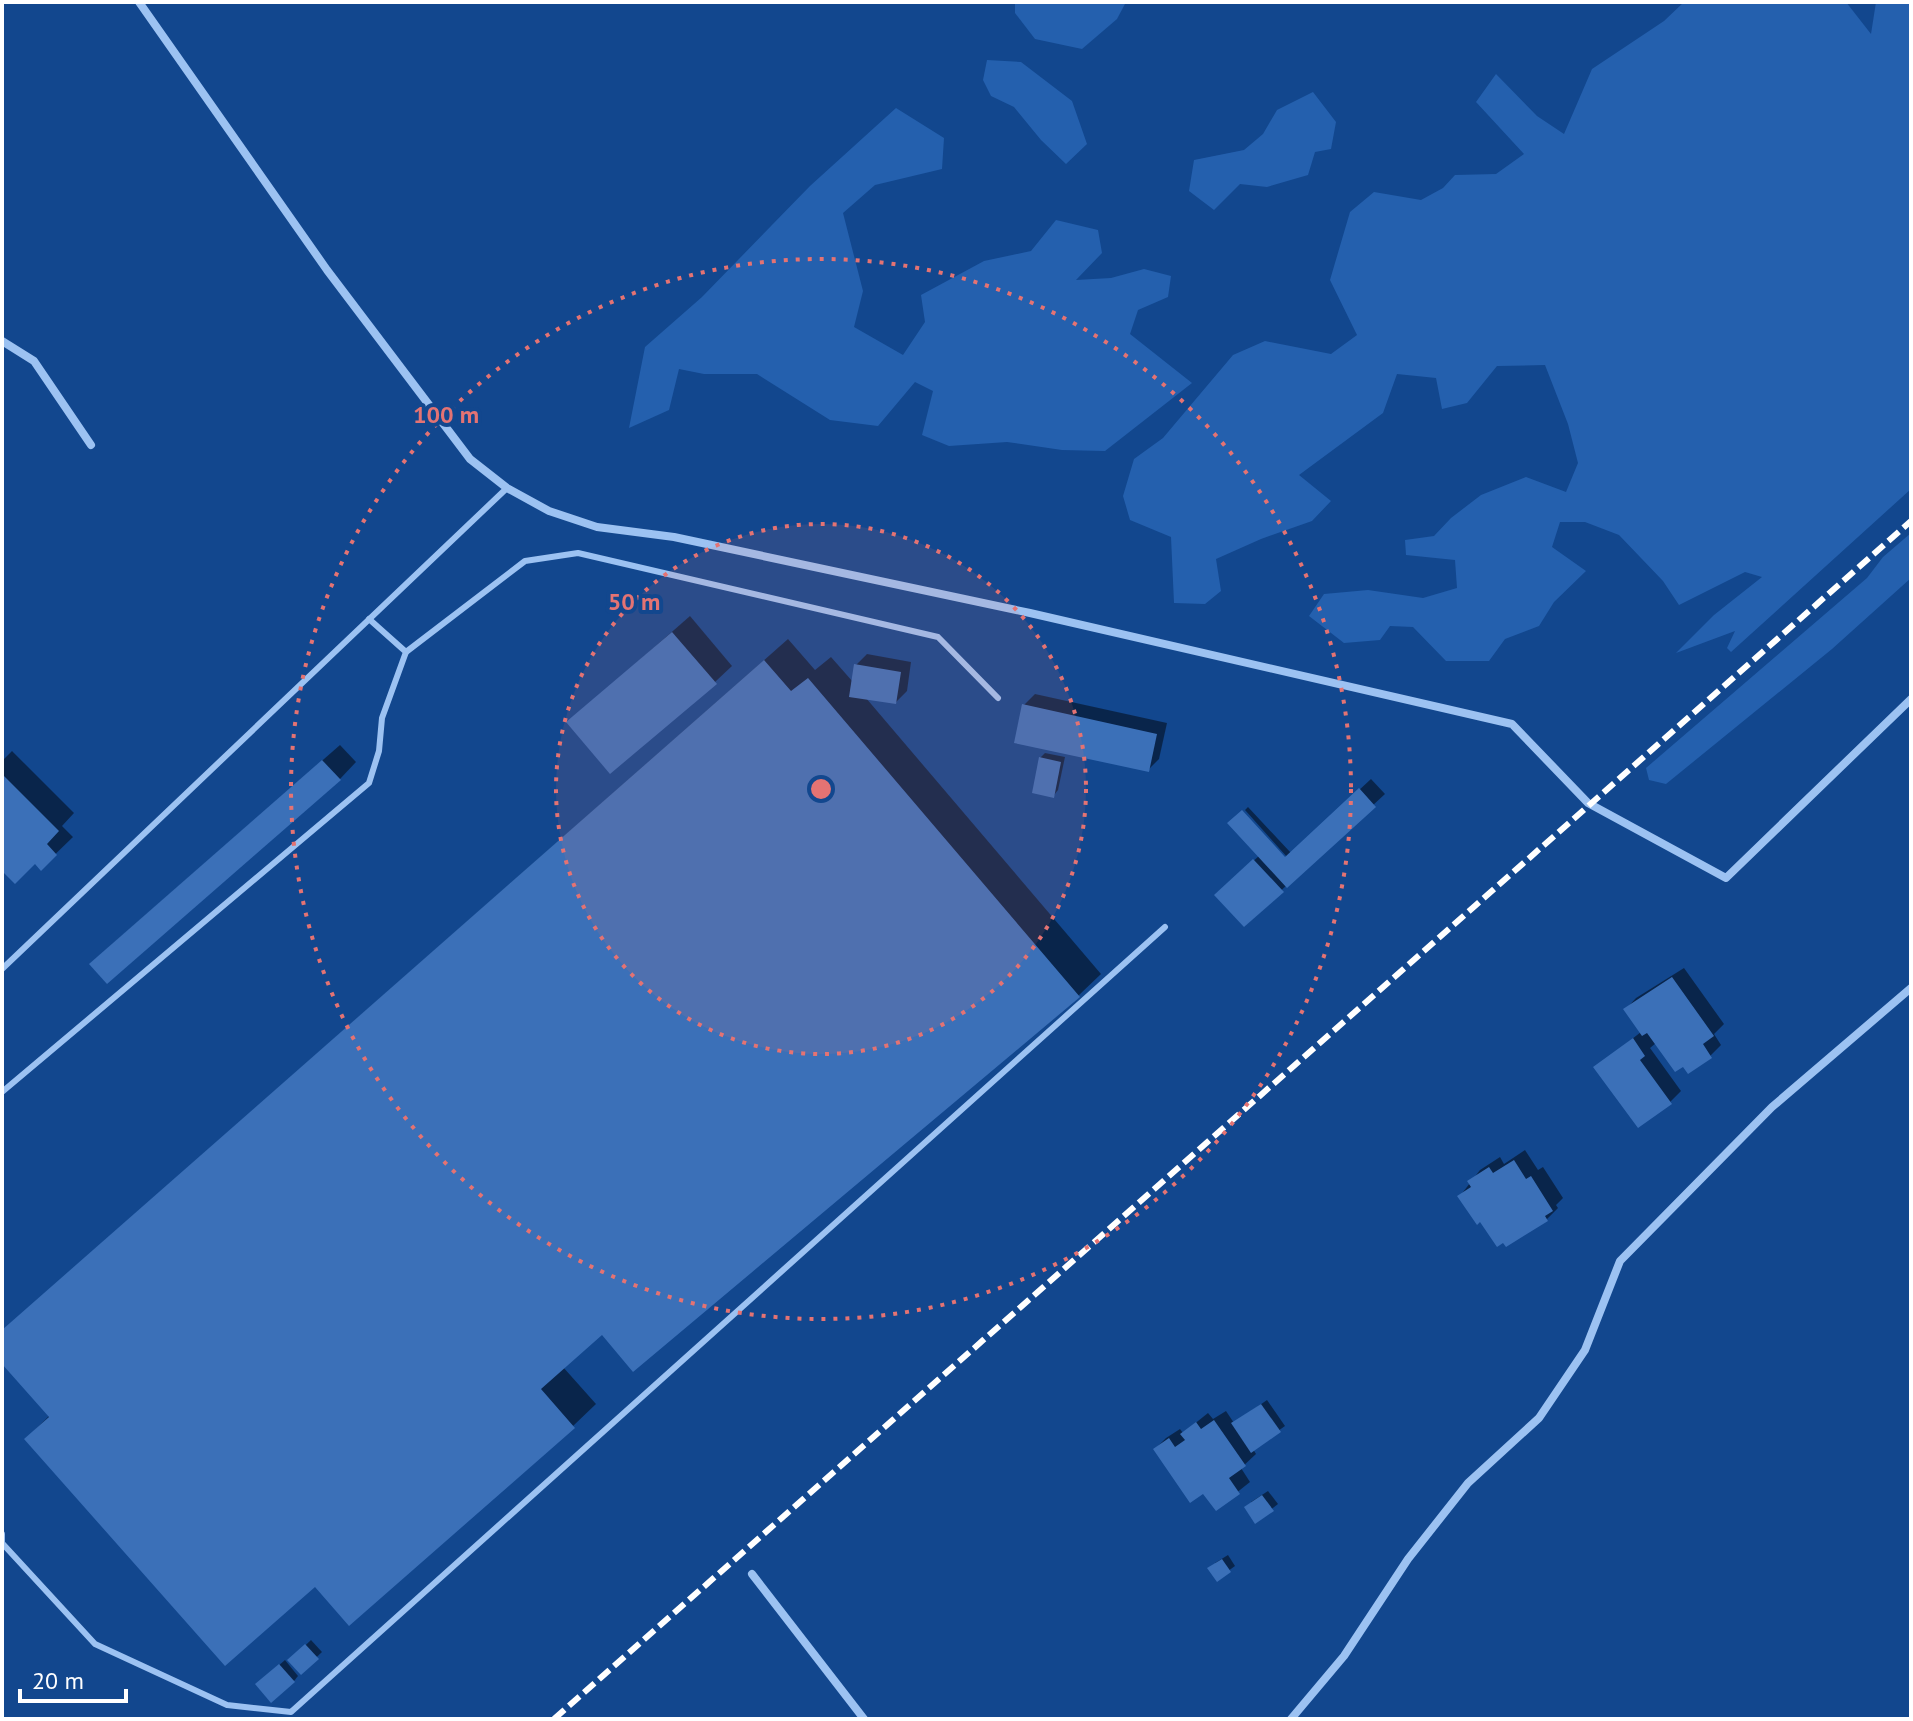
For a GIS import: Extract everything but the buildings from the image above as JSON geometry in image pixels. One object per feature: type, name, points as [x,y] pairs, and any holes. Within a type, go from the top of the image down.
[{"type":"street","points":[[139,2],[327,270],[470,459],[507,488],[549,511],[597,527],[674,537],[1030,613],[1512,724],[1588,803],[1726,878],[1911,699]]},
{"type":"street","points":[[2,341],[34,361],[91,445]]},
{"type":"street","points":[[1291,1719],[1344,1656],[1408,1559],[1468,1483],[1539,1418],[1585,1350],[1620,1261],[1772,1107],[1911,988]]},
{"type":"street","points":[[752,1574],[864,1719]]},
{"type":"lane","points":[[2,969],[507,488]]},
{"type":"lane","points":[[2,1092],[369,783],[379,751],[382,718],[406,652],[525,561],[578,553],[938,637],[998,698]]},
{"type":"lane","points":[[369,619],[406,652]]},
{"type":"lane","points":[[2,1534],[2,1543],[95,1644],[227,1705],[291,1712],[1165,927]]},
{"type":"shaded area","points":[[1015,2],[1126,2],[1117,19],[1082,49],[1035,39],[1015,13]]},
{"type":"shaded area","points":[[1684,2],[1846,2],[1871,34],[1876,2],[1911,2],[1911,489],[1731,652],[1727,648],[1735,631],[1676,653],[1714,615],[1762,577],[1745,572],[1679,605],[1663,581],[1619,535],[1585,522],[1560,522],[1552,547],[1586,571],[1554,602],[1539,626],[1505,639],[1489,661],[1446,661],[1413,627],[1390,626],[1380,640],[1344,643],[1309,616],[1324,594],[1368,590],[1423,598],[1457,588],[1455,560],[1406,555],[1405,540],[1434,536],[1481,495],[1526,477],[1566,492],[1578,463],[1568,424],[1545,365],[1497,366],[1467,403],[1442,409],[1436,378],[1397,374],[1383,413],[1299,475],[1331,501],[1312,521],[1216,559],[1221,591],[1205,604],[1174,603],[1171,537],[1130,520],[1123,496],[1134,459],[1163,438],[1233,355],[1265,341],[1331,354],[1357,335],[1330,280],[1350,212],[1374,192],[1421,200],[1443,188],[1455,175],[1496,174],[1524,154],[1476,102],[1496,74],[1537,116],[1564,134],[1592,69],[1664,21]]},
{"type":"shaded area","points":[[987,60],[1021,62],[1072,101],[1087,144],[1066,164],[1014,107],[991,96],[983,80]]},
{"type":"shaded area","points":[[1313,92],[1336,122],[1331,149],[1315,152],[1308,175],[1267,187],[1240,184],[1214,210],[1189,191],[1194,160],[1244,150],[1263,134],[1277,110]]},
{"type":"shaded area","points":[[896,108],[944,138],[942,169],[875,185],[843,213],[863,291],[854,327],[903,355],[925,322],[921,295],[984,261],[1031,251],[1056,220],[1098,230],[1102,253],[1076,280],[1111,278],[1144,269],[1171,276],[1168,297],[1138,310],[1130,334],[1192,383],[1105,451],[1062,450],[1007,442],[949,446],[922,435],[933,391],[915,382],[878,426],[830,420],[757,374],[704,374],[679,369],[669,410],[629,428],[645,347],[702,297],[810,186]]},
{"type":"shaded area","points":[[1911,533],[1911,578],[1832,649],[1666,784],[1649,780],[1646,768],[1867,578],[1883,557]]},
{"type":"railway","points":[[554,1719],[1911,521]]}]
